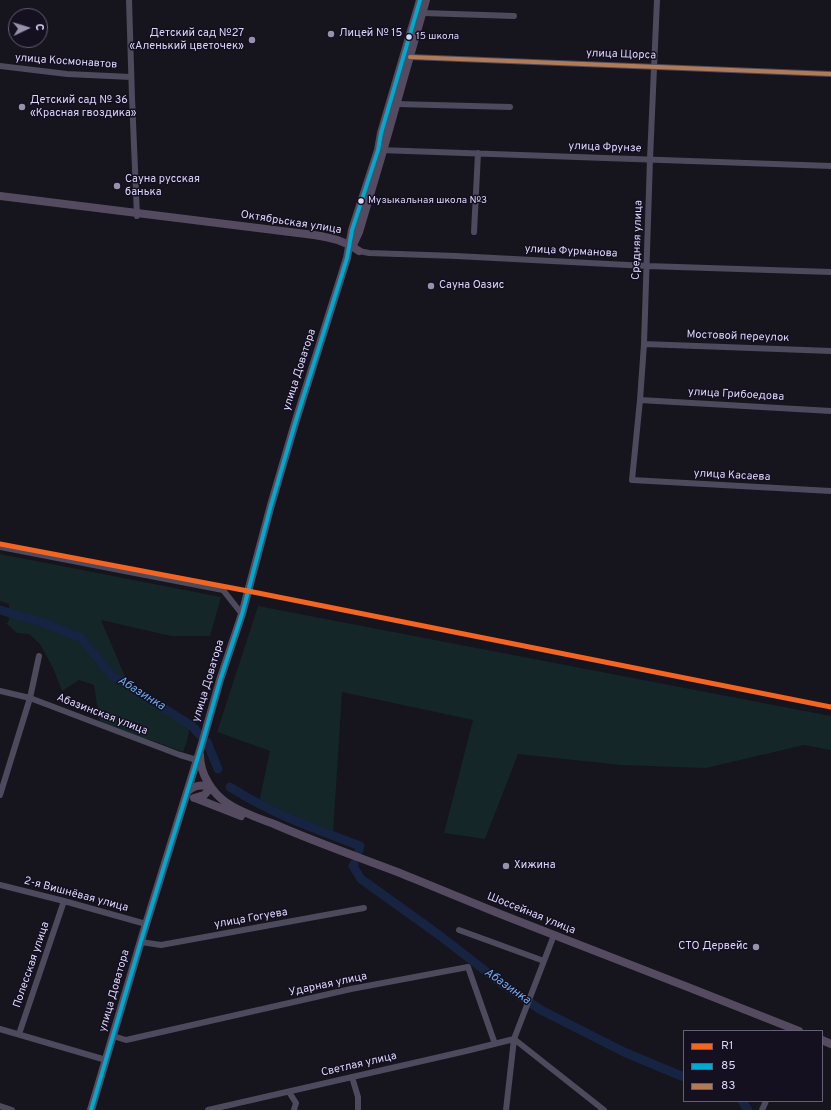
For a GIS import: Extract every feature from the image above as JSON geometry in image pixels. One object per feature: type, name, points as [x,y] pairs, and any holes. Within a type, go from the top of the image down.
[{"type":"main road","name":"улица Доватора","points":[[381,150],[382,133],[420,0]]},
{"type":"main road","name":"улица Доватора","points":[[91,1110],[220,680],[242,614],[269,511],[294,427],[347,258],[359,232],[381,150],[426,0]]},
{"type":"main road","name":"Октябрьская улица","points":[[0,196],[324,240],[352,247]]},
{"type":"main road","name":"Октябрьская улица","points":[[0,199],[137,215]]},
{"type":"main road","points":[[201,747],[204,766],[211,788]]},
{"type":"main road","points":[[188,790],[194,786],[207,786],[211,788]]},
{"type":"main road","points":[[182,807],[189,800],[204,795],[211,788]]},
{"type":"main road","name":"Шоссейная улица","points":[[211,788],[226,803],[255,817],[554,936],[796,1030]]},
{"type":"main road","name":"Шоссейная улица","points":[[195,798],[240,815],[255,817]]},
{"type":"main road","name":"Шоссейная улица","points":[[554,936],[789,1030]]},
{"type":"street","points":[[130,0],[131,77],[137,215]]},
{"type":"street","name":"Средняя улица","points":[[632,480],[644,344],[657,0]]},
{"type":"street","points":[[422,13],[514,16]]},
{"type":"street","name":"улица Щорса","points":[[410,57],[831,74]]},
{"type":"street","name":"улица Космонавтов","points":[[0,66],[67,74],[131,77]]},
{"type":"street","points":[[396,104],[510,107]]},
{"type":"street","name":"улица Фрунзе","points":[[381,150],[831,166]]},
{"type":"street","points":[[474,232],[478,153]]},
{"type":"street","name":"улица Фурманова","points":[[352,247],[370,253],[647,266],[831,272]]},
{"type":"street","name":"Мостовой переулок","points":[[644,344],[831,351]]},
{"type":"street","name":"улица Грибоедова","points":[[640,400],[831,411]]},
{"type":"street","name":"улица Касаева","points":[[632,480],[831,491]]},
{"type":"street","points":[[0,548],[223,590],[242,614]]},
{"type":"street","points":[[0,795],[30,698],[39,656]]},
{"type":"street","name":"Абазинская улица","points":[[0,691],[30,698],[180,755],[197,760]]},
{"type":"street","name":"2-я Вишнёвая улица","points":[[0,885],[146,924]]},
{"type":"street","name":"Полесская улица","points":[[19,1034],[64,901]]},
{"type":"street","name":"улица Гогуева","points":[[141,942],[161,945],[364,908]]},
{"type":"street","points":[[459,930],[544,961]]},
{"type":"street","points":[[506,1110],[514,1039],[554,936]]},
{"type":"street","name":"Ударная улица","points":[[113,1036],[126,1040],[351,989],[468,967],[495,1044]]},
{"type":"street","points":[[0,1029],[106,1060]]},
{"type":"street","points":[[514,1039],[604,1110]]},
{"type":"street","name":"Светлая улица","points":[[208,1110],[514,1039]]},
{"type":"street","points":[[352,1077],[358,1096],[358,1110]]},
{"type":"street","points":[[289,1092],[296,1103],[294,1110]]},
{"type":"street","points":[[0,1106],[12,1110]]},
{"type":"street","points":[[764,1106],[770,1110]]},
{"type":"shaded area","points":[[0,554],[221,597],[210,636],[171,636],[101,620],[127,681],[165,707],[191,721],[183,752],[151,740],[123,734],[100,723],[94,685],[79,680],[62,691],[53,668],[40,644],[29,634],[17,633],[7,624],[9,619],[9,604],[0,601]]},
{"type":"shaded area","points":[[258,606],[831,716],[831,750],[804,745],[706,768],[621,765],[518,754],[485,839],[444,833],[473,720],[342,692],[333,834],[259,802],[270,751],[217,732]]},
{"type":"waterway","name":"Абазинка","points":[[0,610],[44,623],[81,638],[111,675],[192,726],[200,735]]},
{"type":"waterway","name":"Абазинка","points":[[207,742],[218,769]]},
{"type":"waterway","name":"Абазинка","points":[[230,787],[277,813],[360,846],[359,850]]},
{"type":"waterway","name":"Абазинка","points":[[354,864],[353,866],[361,879],[439,935],[501,983],[541,1010],[626,1053],[683,1077]]},
{"type":"waterway","name":"Абазинка","points":[[743,1102],[748,1110]]},
{"type":"transit line","name":"85","points":[[91,1110],[220,680],[242,614],[271,505],[347,258],[352,230],[378,150],[381,133],[420,0]]},
{"type":"transit line","name":"83","points":[[410,57],[831,74]]},
{"type":"transit line","name":"R1","points":[[0,544],[248,591],[831,707]]},
{"type":"place","name":"Лицей № 15","points":[[331,34]]},
{"type":"place","name":"15 школа","points":[[409,37]]},
{"type":"place","name":"Детский сад №27 «Аленький цветочек»","points":[[252,40]]},
{"type":"place","name":"Детский сад № 36 «Красная гвоздика»","points":[[22,107]]},
{"type":"place","name":"Сауна русская банька","points":[[117,186]]},
{"type":"place","name":"Музыкальная школа №3","points":[[361,201]]},
{"type":"place","name":"Сауна Оазис","points":[[431,286]]},
{"type":"place","name":"Хижина","points":[[506,866]]},
{"type":"place","name":"СТО Дервейс","points":[[756,947]]}]
